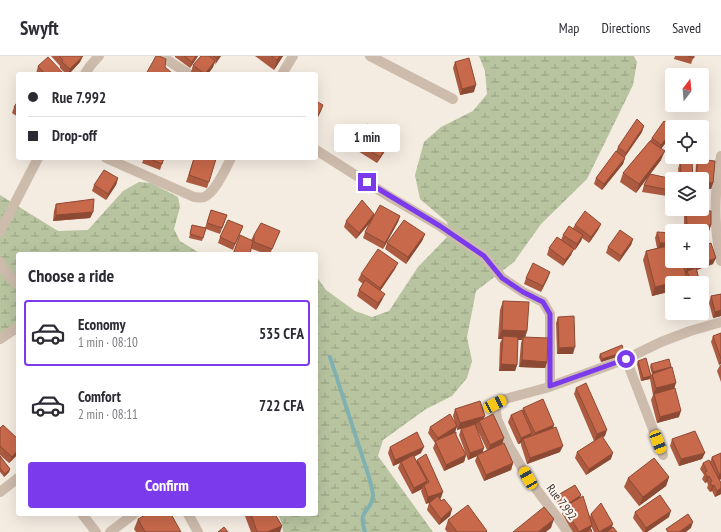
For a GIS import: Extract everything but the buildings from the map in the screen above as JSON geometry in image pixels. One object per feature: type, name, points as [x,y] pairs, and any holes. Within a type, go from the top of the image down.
[{"type":"street","points":[[86,72],[100,56]]},
{"type":"street","points":[[161,56],[186,72]]},
{"type":"street","points":[[283,72],[293,56]]},
{"type":"street","points":[[370,56],[453,99]]},
{"type":"street","points":[[318,151],[390,197],[440,226],[484,256],[502,278],[523,292],[543,302],[550,314],[550,386]]},
{"type":"street","points":[[721,156],[718,168],[716,212],[718,244],[721,261]]},
{"type":"street","points":[[0,232],[37,160]]},
{"type":"street","points":[[111,160],[194,197],[204,197],[210,193],[216,186],[230,160]]},
{"type":"street","points":[[0,262],[1,266],[16,283]]},
{"type":"street","name":"Rue 7.992","points":[[568,532],[528,478],[509,446],[497,420],[495,404],[505,399],[550,386],[626,359],[690,331],[721,322]]},
{"type":"street","points":[[0,339],[16,328]]},
{"type":"street","points":[[626,359],[663,455]]},
{"type":"street","points":[[0,492],[16,480]]},
{"type":"street","points":[[84,516],[96,532]]},
{"type":"street","points":[[110,532],[131,516]]},
{"type":"street","points":[[189,516],[198,532]]},
{"type":"green space","points":[[479,56],[634,56],[637,62],[633,85],[587,179],[541,224],[514,262],[476,291],[467,337],[472,361],[467,378],[452,396],[426,409],[383,440],[378,456],[433,532],[283,532],[279,516],[318,516],[318,279],[326,290],[355,311],[372,317],[389,311],[418,267],[450,234],[447,222],[420,199],[415,175],[424,142],[441,127],[473,111],[487,94],[485,71]]},
{"type":"green space","points":[[139,182],[151,183],[178,197],[180,207],[174,229],[180,241],[198,252],[16,252],[16,334],[0,343],[0,195],[58,231],[88,230],[123,191]]},
{"type":"waterway","points":[[330,357],[373,491],[372,502],[363,514],[365,532]]},
{"type":"route","points":[[367,182],[440,226],[484,256],[502,278],[523,292],[543,302],[550,314],[550,386],[626,359]]}]
